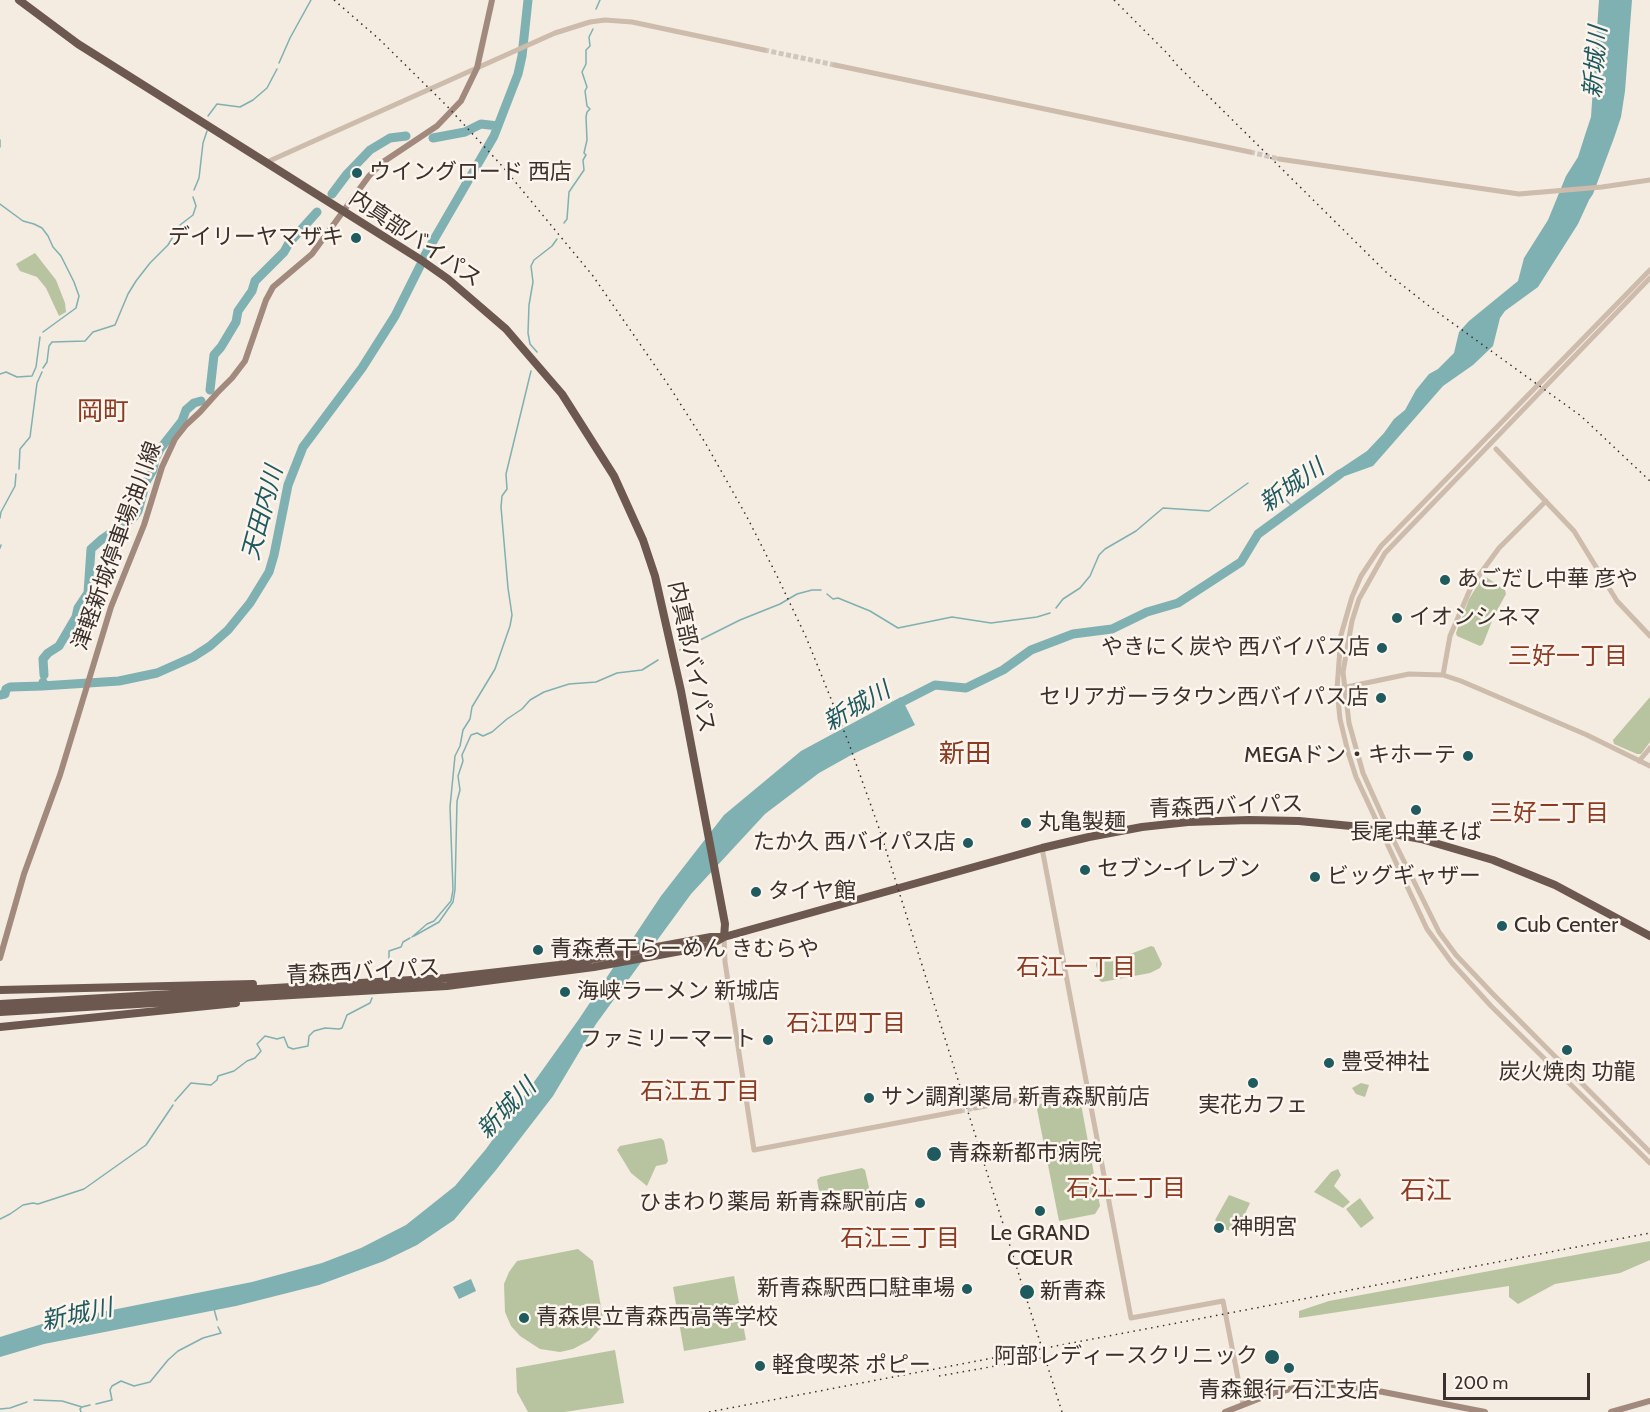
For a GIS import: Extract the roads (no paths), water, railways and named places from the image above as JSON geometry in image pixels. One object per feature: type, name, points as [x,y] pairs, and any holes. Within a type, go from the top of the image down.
[{"type":"highway","name":"内真部バイパス","points":[[19,0],[78,44],[421,260],[462,290],[489,314],[545,372],[597,446],[629,507],[658,585],[675,658],[724,924],[724,937]]},
{"type":"highway","name":"青森西バイパス","points":[[0,1012],[447,986],[604,966],[708,946],[724,937],[1042,848],[1142,827],[1188,822],[1299,821],[1343,825],[1421,839],[1510,867],[1555,885],[1650,936]]},
{"type":"highway","name":"青森西バイパス","points":[[0,1005],[446,978],[533,969],[711,937],[724,937]]},
{"type":"highway","points":[[0,990],[265,984],[322,986]]},
{"type":"highway","points":[[0,1027],[303,994]]},
{"type":"main road","name":"津軽新城停車場油川線","points":[[0,958],[24,874],[60,775],[111,607],[144,525],[162,467],[175,439],[245,361],[266,300],[273,287],[312,254],[369,176],[383,162],[437,126],[456,108],[467,92],[477,68],[492,0]]},
{"type":"main road","points":[[1225,1412],[1294,1388],[1332,1385],[1368,1389],[1485,1412]]},
{"type":"main road","points":[[1611,1412],[1650,1401]]},
{"type":"street","points":[[267,162],[569,27],[605,20],[632,22],[764,50]]},
{"type":"street","points":[[835,65],[1250,152]]},
{"type":"street","points":[[1279,159],[1519,194],[1602,187],[1650,180]]},
{"type":"street","points":[[1340,688],[1352,621],[1359,599],[1385,554],[1650,270]]},
{"type":"street","points":[[1650,278],[1629,295],[1381,546],[1361,576],[1341,635],[1340,688],[1340,719],[1348,752],[1427,929],[1452,963],[1491,1006],[1650,1163]]},
{"type":"street","points":[[1496,449],[1574,531],[1617,601],[1650,636]]},
{"type":"street","points":[[1443,675],[1450,636],[1472,585],[1499,548],[1546,501]]},
{"type":"street","points":[[1340,688],[1409,674],[1443,675],[1583,733],[1650,766]]},
{"type":"street","points":[[1639,761],[1650,748]]},
{"type":"street","points":[[1385,832],[1431,918],[1456,955],[1650,1152]]},
{"type":"street","points":[[1042,848],[1131,1318],[1223,1301],[1243,1404]]},
{"type":"street","points":[[724,937],[725,962],[753,1150],[960,1111]]},
{"type":"street","points":[[975,1108],[1088,1088]]},
{"type":"water","points":[[1599,0],[1632,0],[1625,91],[1621,117],[1614,138],[1593,194],[1578,224],[1538,287],[1505,311],[1500,318],[1493,346],[1473,365],[1443,386],[1373,466],[1331,481],[1334,473],[1367,451],[1394,419],[1405,410],[1416,390],[1429,374],[1438,369],[1454,353],[1459,332],[1469,321],[1518,281],[1524,258],[1548,220],[1566,176],[1578,157],[1591,117]]},
{"type":"water","points":[[901,697],[915,725],[819,773],[765,814],[691,894],[596,1024],[553,1096],[454,1220],[417,1245],[384,1261],[319,1285],[236,1306],[44,1344],[0,1357],[0,1337],[42,1324],[252,1282],[322,1263],[361,1248],[406,1225],[455,1186],[486,1149],[579,1019],[661,896],[724,815],[801,751]]},
{"type":"water","points":[[471,1279],[476,1291],[459,1299],[453,1287]]},
{"type":"waterway","points":[[279,63],[311,0]]},
{"type":"waterway","name":"天田内川","points":[[425,255],[494,136],[518,74],[528,0]]},
{"type":"waterway","points":[[596,9],[600,0]]},
{"type":"waterway","points":[[564,223],[567,219],[569,192],[584,170],[583,160],[586,155],[584,153],[587,140],[586,117],[590,109],[587,106],[585,91],[587,87],[582,72],[586,64],[586,50],[590,46],[589,37],[593,29]]},
{"type":"waterway","points":[[208,116],[217,104],[240,107],[253,100],[267,88],[277,69]]},
{"type":"waterway","name":"天田内川","points":[[433,138],[465,132],[481,124],[498,126]]},
{"type":"waterway","points":[[194,190],[199,178],[203,143],[207,131]]},
{"type":"waterway","name":"天田内川","points":[[332,194],[370,150],[390,138],[406,136]]},
{"type":"waterway","points":[[0,140],[0,147]]},
{"type":"waterway","points":[[43,368],[47,362],[49,346],[52,342],[85,341],[93,332],[115,325],[136,281],[168,245],[180,225],[193,215],[196,206],[193,197]]},
{"type":"waterway","points":[[0,204],[23,221],[42,228],[61,256],[79,296],[76,308],[43,332]]},
{"type":"waterway","name":"天田内川","points":[[210,390],[214,355],[236,322],[238,311],[252,291],[255,281],[284,252],[289,243],[317,212]]},
{"type":"waterway","points":[[537,352],[530,344],[528,333],[533,282],[531,266],[534,260],[557,239]]},
{"type":"waterway","name":"天田内川","points":[[42,686],[119,681],[157,673],[193,657],[228,630],[250,603],[269,572],[288,485],[303,447],[362,368],[395,316],[420,266]]},
{"type":"waterway","points":[[0,374],[6,372],[17,377],[32,376],[36,367],[40,337]]},
{"type":"waterway","points":[[412,937],[434,921],[451,901],[453,890],[450,807],[455,756],[460,746],[463,730],[470,719],[472,707],[495,669],[510,626],[512,615],[501,507],[502,496],[507,489],[506,474],[531,371]]},
{"type":"waterway","points":[[19,469],[20,449],[30,437],[37,383],[42,372]]},
{"type":"waterway","name":"天田内川","points":[[44,675],[43,659],[59,646],[88,593],[91,549],[134,517],[160,449],[182,421],[186,410],[194,403],[201,401]]},
{"type":"waterway","points":[[0,518],[15,486],[16,474]]},
{"type":"waterway","name":"新城川","points":[[894,706],[935,685],[966,688],[1003,670],[1031,650],[1073,634],[1112,629],[1147,612],[1178,603],[1241,562],[1258,534],[1340,474]]},
{"type":"waterway","points":[[1056,608],[1063,599],[1080,588],[1090,576],[1099,555],[1105,549],[1136,531],[1163,508],[1209,511],[1248,483]]},
{"type":"waterway","points":[[1286,500],[1294,508]]},
{"type":"waterway","points":[[680,650],[797,594],[821,590]]},
{"type":"waterway","points":[[827,594],[833,599],[838,598],[870,611],[898,628],[952,617],[991,623],[1050,613]]},
{"type":"waterway","points":[[414,936],[439,922],[453,902],[457,801],[460,790],[458,776],[463,761],[462,755],[471,735],[477,733],[483,736],[492,732],[530,700],[544,692],[569,684],[596,682],[617,673],[642,670],[658,660]]},
{"type":"waterway","name":"天田内川","points":[[0,695],[5,694],[6,689],[10,687],[42,686],[43,682]]},
{"type":"waterway","points":[[384,974],[389,968],[389,951],[401,947],[403,942],[410,938]]},
{"type":"waterway","points":[[175,1101],[191,1083],[211,1085],[218,1076],[234,1071],[255,1058],[261,1051],[257,1044],[265,1036],[277,1039],[284,1037],[288,1047],[293,1049],[308,1046],[309,1036],[314,1031],[325,1028],[342,1028],[347,1015],[370,1003],[372,998]]},
{"type":"waterway","points":[[0,1219],[23,1205],[38,1204],[84,1189],[146,1145],[173,1105]]},
{"type":"waterway","points":[[214,1309],[217,1320]]},
{"type":"waterway","points":[[96,1404],[112,1400],[110,1390],[112,1386],[121,1381],[134,1386],[150,1382],[178,1351],[203,1338],[221,1333],[218,1327]]},
{"type":"waterway","points":[[34,1400],[62,1401],[82,1407]]},
{"type":"waterway","points":[[0,1409],[27,1402]]},
{"type":"waterway","points":[[81,1412],[82,1407],[90,1405]]},
{"type":"tunnel","points":[[764,50],[835,65]]},
{"type":"tunnel","points":[[1250,152],[1279,159]]},
{"type":"tunnel","points":[[960,1111],[975,1108]]},
{"type":"railway","points":[[334,0],[379,39],[446,105],[503,167],[593,276],[669,386],[706,444],[747,517],[806,637],[848,741],[880,831],[1062,1412]]},
{"type":"railway","points":[[1114,0],[1387,273],[1581,416],[1650,481]]},
{"type":"railway","points":[[709,1412],[1650,1233]]},
{"type":"railway","points":[[939,1376],[1052,1356]]},
{"type":"place","name":"ウイングロード 西店","points":[[357,173]]},
{"type":"place","name":"デイリーヤマザキ","points":[[356,238]]},
{"type":"place","name":"あごだし中華 彦や","points":[[1445,580]]},
{"type":"place","name":"イオンシネマ","points":[[1397,618]]},
{"type":"place","name":"やきにく炭や 西バイパス店","points":[[1382,648]]},
{"type":"place","name":"セリアガーラタウン西バイパス店","points":[[1381,698]]},
{"type":"place","name":"MEGAドン・キホーテ","points":[[1468,756]]},
{"type":"place","name":"長尾中華そば","points":[[1416,810]]},
{"type":"place","name":"丸亀製麺","points":[[1026,823]]},
{"type":"place","name":"たか久 西バイパス店","points":[[968,843]]},
{"type":"place","name":"セブン-イレブン","points":[[1085,870]]},
{"type":"place","name":"ビッグギャザー","points":[[1315,877]]},
{"type":"place","name":"タイヤ館","points":[[756,892]]},
{"type":"place","name":"Cub Center","points":[[1502,926]]},
{"type":"place","name":"青森煮干らーめん きむらや","points":[[538,950]]},
{"type":"place","name":"海峡ラーメン 新城店","points":[[565,992]]},
{"type":"place","name":"ファミリーマート","points":[[768,1040]]},
{"type":"place","name":"炭火焼肉 功龍","points":[[1567,1050]]},
{"type":"place","name":"豊受神社","points":[[1329,1063]]},
{"type":"place","name":"実花カフェ","points":[[1253,1083]]},
{"type":"place","name":"サン調剤薬局 新青森駅前店","points":[[869,1098]]},
{"type":"place","name":"青森新都市病院","points":[[934,1154]]},
{"type":"place","name":"ひまわり薬局 新青森駅前店","points":[[920,1203]]},
{"type":"place","name":"Le GRAND CŒUR","points":[[1040,1211]]},
{"type":"place","name":"神明宮","points":[[1219,1228]]},
{"type":"place","name":"新青森駅西口駐車場","points":[[967,1289]]},
{"type":"place","name":"新青森","points":[[1027,1292]]},
{"type":"place","name":"青森県立青森西高等学校","points":[[524,1318]]},
{"type":"place","name":"阿部レディースクリニック","points":[[1272,1357]]},
{"type":"place","name":"軽食喫茶 ポピー","points":[[760,1366]]},
{"type":"place","name":"青森銀行 石江支店","points":[[1289,1368]]},
{"type":"district","name":"岡町","points":[[103,412]]},
{"type":"district","name":"三好一丁目","points":[[1568,657]]},
{"type":"district","name":"新田","points":[[965,754]]},
{"type":"district","name":"三好二丁目","points":[[1549,814]]},
{"type":"district","name":"石江一丁目","points":[[1076,968]]},
{"type":"district","name":"石江四丁目","points":[[846,1024]]},
{"type":"district","name":"石江五丁目","points":[[700,1092]]},
{"type":"district","name":"石江二丁目","points":[[1126,1189]]},
{"type":"district","name":"石江","points":[[1426,1191]]},
{"type":"district","name":"石江三丁目","points":[[900,1239]]}]
